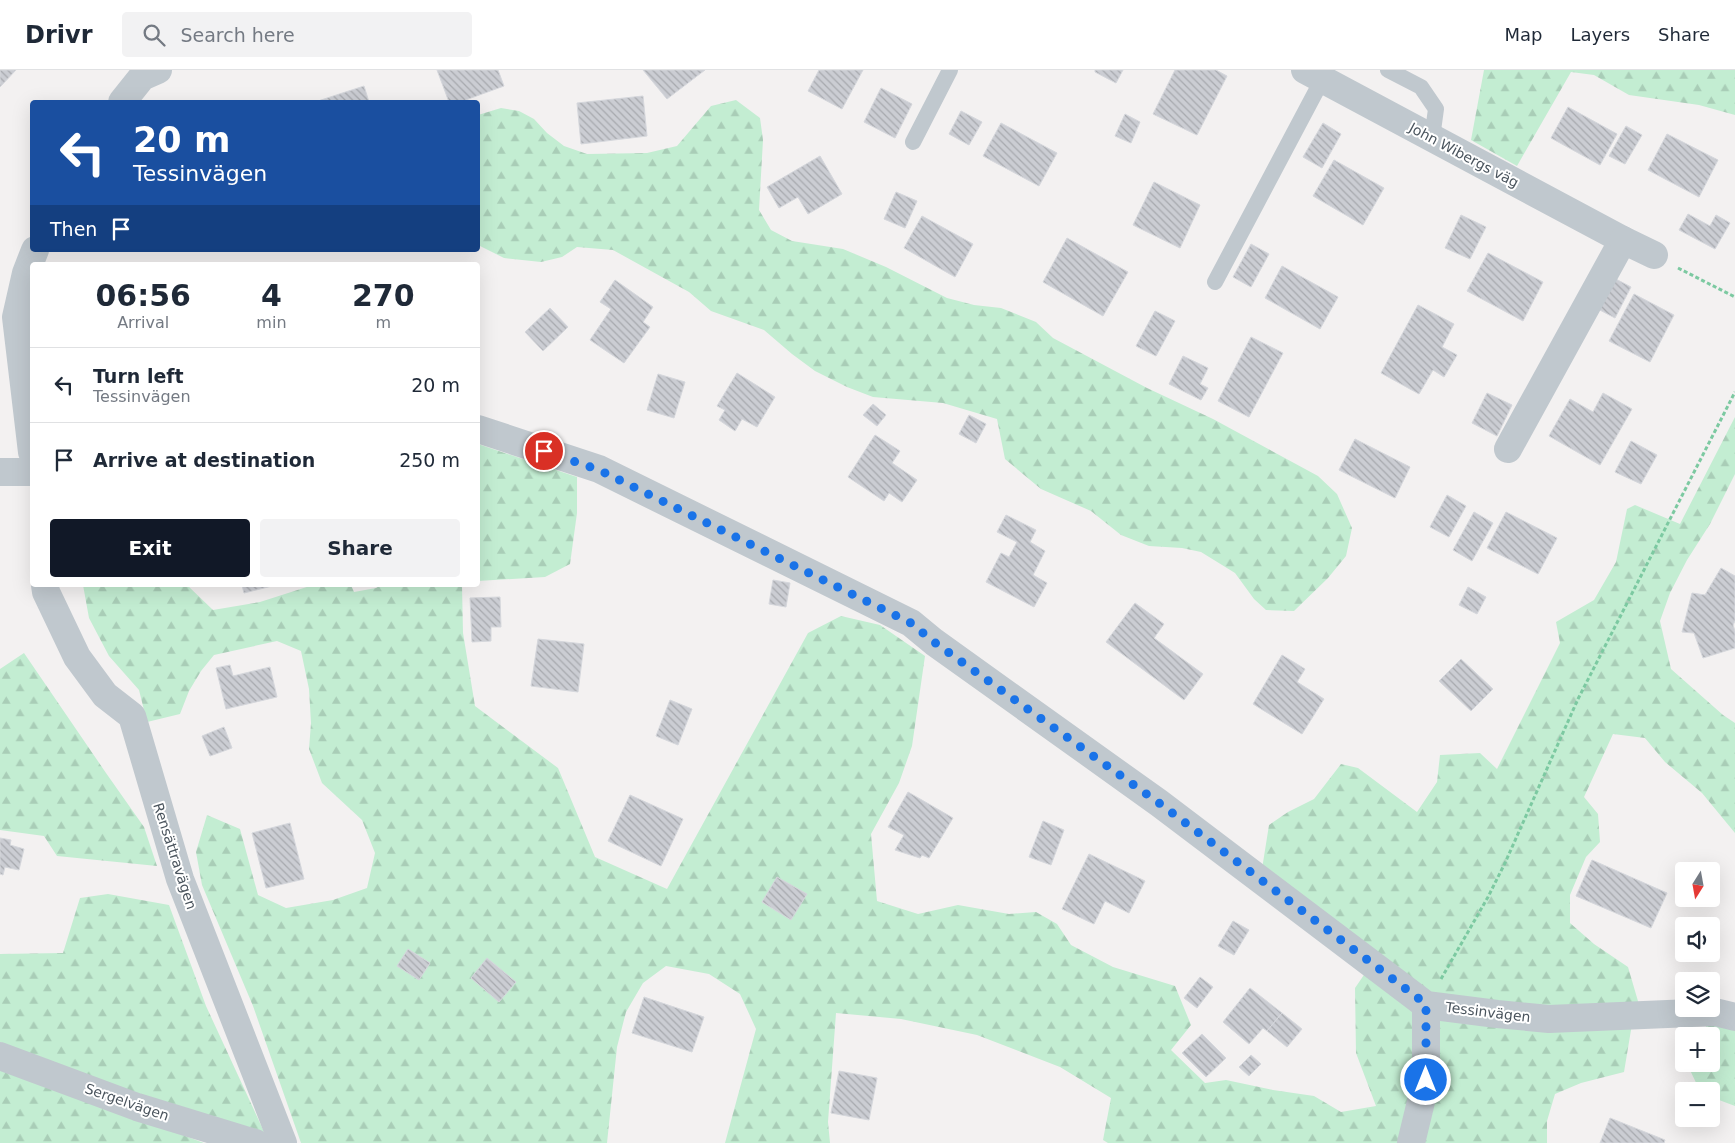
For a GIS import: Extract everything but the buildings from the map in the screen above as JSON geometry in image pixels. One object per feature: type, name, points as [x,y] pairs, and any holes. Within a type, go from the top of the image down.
[{"type":"street","points":[[124,100],[145,72]]},
{"type":"street","name":"John Wibergs väg","points":[[1314,75],[1654,256]]},
{"type":"street","points":[[1508,449],[1623,240]]},
{"type":"street","points":[[30,263],[16,318],[30,423]]},
{"type":"street","name":"Tessinvägen","points":[[480,430],[599,470],[911,623],[934,642],[1159,803],[1426,1004],[1497,1014],[1549,1018],[1716,1012],[1735,1017]]},
{"type":"street","points":[[0,472],[30,472]]},
{"type":"street","name":"Rensättravägen","points":[[45,587],[77,657],[106,695],[132,716],[180,879],[283,1143]]},
{"type":"street","points":[[1411,1143],[1426,1080],[1426,1004]]},
{"type":"street","name":"Sergelvägen","points":[[0,1056],[137,1107],[255,1143]]},
{"type":"lane","points":[[913,142],[950,70]]},
{"type":"lane","points":[[1388,70],[1421,87],[1436,109],[1432,138]]},
{"type":"lane","points":[[1215,282],[1314,75]]},
{"type":"path","points":[[1654,256],[1735,297]]},
{"type":"path","points":[[1426,1004],[1488,897],[1578,699],[1735,392]]},
{"type":"green space","points":[[1484,70],[1735,70],[1735,115],[1699,105],[1629,95],[1594,75],[1571,72],[1517,166],[1471,140]]},
{"type":"green space","points":[[736,100],[760,118],[763,140],[759,210],[771,230],[792,241],[843,249],[886,267],[947,298],[974,305],[1001,308],[1036,322],[1053,338],[1147,388],[1213,419],[1318,476],[1337,494],[1352,528],[1346,556],[1328,578],[1294,611],[1266,610],[1254,599],[1235,573],[1201,552],[1182,548],[1149,546],[1121,535],[1091,511],[1041,489],[1005,459],[997,419],[943,403],[873,397],[847,387],[815,371],[764,330],[711,311],[689,292],[613,250],[577,247],[562,257],[541,262],[504,258],[480,246],[480,114],[501,108],[519,111],[534,119],[547,133],[564,146],[587,154],[647,153],[677,146],[711,106]]},
{"type":"green space","points":[[1735,417],[1735,474],[1710,524],[1687,560],[1670,593],[1660,621],[1671,669],[1723,715],[1735,723],[1735,833],[1702,793],[1665,762],[1645,738],[1613,734],[1584,797],[1598,814],[1600,842],[1586,857],[1570,895],[1570,923],[1594,944],[1628,967],[1640,1008],[1547,1012],[1437,998],[1262,869],[1269,825],[1288,812],[1314,799],[1341,764],[1358,768],[1417,812],[1437,782],[1440,755],[1480,753],[1497,769],[1560,643],[1556,622],[1594,600],[1616,562],[1627,509],[1635,505],[1680,524]]},
{"type":"green space","points":[[480,445],[577,477],[577,513],[570,564],[545,577],[480,581]]},
{"type":"green space","points":[[83,587],[189,587],[213,610],[260,602],[307,587],[352,587],[354,592],[378,587],[462,587],[463,633],[475,706],[558,768],[595,857],[667,889],[808,633],[841,616],[880,625],[925,656],[912,746],[899,783],[871,834],[877,901],[918,914],[958,905],[1009,914],[1036,912],[1057,924],[1071,945],[1113,967],[1175,986],[1191,1025],[1171,1050],[1205,1083],[1226,1080],[1314,1096],[1341,1112],[1376,1106],[1356,1053],[1355,988],[1368,969],[1419,1007],[1419,1080],[1403,1143],[1108,1143],[1103,1140],[1111,1098],[1060,1067],[977,1035],[901,1019],[836,1013],[828,1122],[830,1143],[725,1143],[756,1029],[740,994],[709,974],[666,966],[643,983],[626,1012],[617,1047],[607,1143],[301,1143],[253,1006],[202,885],[196,852],[207,815],[240,829],[258,895],[286,908],[333,900],[367,888],[375,853],[362,820],[322,783],[309,749],[311,723],[309,689],[301,651],[277,641],[214,655],[201,671],[189,691],[180,714],[147,722],[139,690],[109,656],[89,618]]},
{"type":"green space","points":[[24,653],[144,827],[157,866],[57,856],[44,836],[0,830],[0,669]]},
{"type":"green space","points":[[108,894],[169,905],[206,1006],[266,1136],[107,1085],[0,1042],[0,954],[63,953],[80,898]]},
{"type":"green space","points":[[1432,1012],[1632,1024],[1624,1072],[1581,1083],[1555,1094],[1547,1121],[1547,1143],[1420,1143]]},
{"type":"green space","points":[[1709,1023],[1735,1028],[1735,1106],[1720,1100],[1720,1082],[1696,1082],[1691,1072],[1720,1072],[1720,1027],[1706,1027]]},
{"type":"green space","points":[[0,1066],[204,1143],[0,1143]]},
{"type":"route","points":[[544,451],[599,470],[911,623],[934,642],[1159,803],[1426,1004],[1426,1080]]}]
